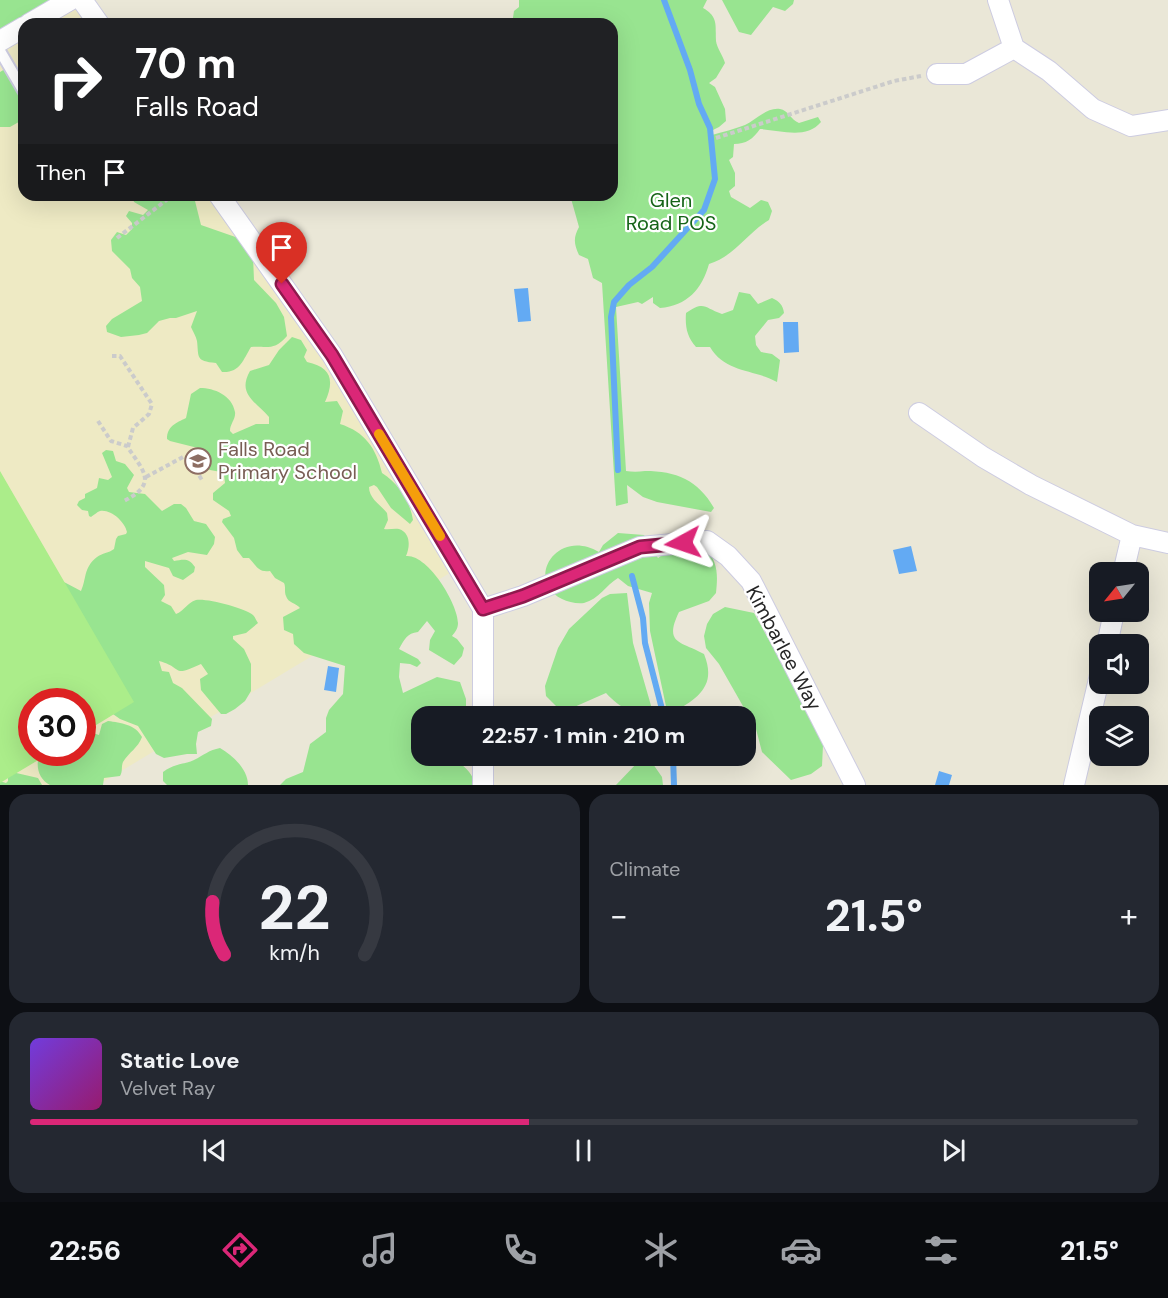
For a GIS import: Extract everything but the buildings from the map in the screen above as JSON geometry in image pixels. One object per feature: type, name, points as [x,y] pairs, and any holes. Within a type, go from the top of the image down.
[{"type":"street","points":[[39,18],[70,0]]},
{"type":"street","points":[[82,0],[95,18]]},
{"type":"street","points":[[998,0],[1014,48],[1049,71],[1093,109],[1131,126],[1168,120]]},
{"type":"street","points":[[0,41],[18,30]]},
{"type":"street","points":[[937,74],[966,74],[1014,48]]},
{"type":"street","points":[[223,201],[332,355],[483,609],[483,706]]},
{"type":"street","points":[[919,413],[983,457],[1031,485],[1132,535],[1168,543]]},
{"type":"street","points":[[1126,562],[1132,535]]},
{"type":"street","name":"Kimbarlee Way","points":[[483,609],[523,596],[640,547],[707,542],[728,556],[751,581],[855,785]]},
{"type":"street","points":[[1074,785],[1096,694]]},
{"type":"street","points":[[483,766],[483,785]]},
{"type":"lane","points":[[0,51],[18,82]]},
{"type":"path","points":[[716,138],[894,81],[937,74]]},
{"type":"path","points":[[117,237],[165,201]]},
{"type":"path","points":[[112,356],[120,356],[153,404],[149,414],[133,428],[128,447]]},
{"type":"path","points":[[98,421],[107,438],[128,447],[146,477]]},
{"type":"path","points":[[124,501],[140,491],[146,477],[183,457],[189,460],[202,480]]},
{"type":"shaded area","points":[[70,0],[92,18],[39,18]]},
{"type":"shaded area","name":"Falls Road Primary School","points":[[18,30],[18,201],[223,201],[458,568],[98,785],[0,785],[0,41]]},
{"type":"green space","points":[[0,0],[70,0],[39,18],[18,18],[18,30],[0,41]]},
{"type":"green space","name":"Glen Road POS","points":[[519,0],[707,0],[703,8],[714,18],[717,44],[725,63],[716,78],[709,83],[715,87],[725,109],[726,121],[711,131],[712,135],[745,125],[775,109],[785,111],[799,123],[818,117],[821,122],[815,128],[800,132],[760,129],[749,140],[734,144],[733,157],[729,160],[735,173],[735,186],[729,191],[731,197],[750,208],[761,200],[768,202],[772,211],[769,220],[734,250],[709,264],[702,281],[692,295],[670,307],[660,308],[653,303],[653,297],[642,304],[638,302],[616,307],[626,471],[656,471],[685,479],[708,498],[714,508],[711,512],[657,502],[643,497],[627,485],[628,503],[616,506],[602,283],[593,278],[588,259],[579,255],[577,251],[575,238],[579,227],[572,201],[618,201],[618,18],[513,18],[514,11],[519,7]]},
{"type":"green space","points":[[722,0],[794,0],[785,11],[773,7],[751,35],[739,32]]},
{"type":"green space","points":[[18,68],[18,122],[10,127],[0,127],[0,72],[5,69]]},
{"type":"green space","points":[[195,201],[201,225],[244,240],[253,256],[254,280],[276,303],[284,317],[287,336],[274,346],[251,347],[237,368],[222,372],[216,363],[204,361],[199,357],[197,339],[191,327],[197,311],[159,321],[147,333],[139,335],[121,337],[107,332],[106,326],[112,319],[142,301],[140,287],[132,278],[130,269],[112,251],[111,240],[117,232],[126,235],[132,229],[132,223],[126,216],[129,211],[143,215],[148,210],[134,202]]},
{"type":"green space","points":[[739,292],[750,294],[758,304],[772,298],[783,308],[784,313],[779,318],[768,320],[755,336],[756,345],[761,352],[772,354],[780,360],[777,382],[724,362],[710,347],[696,347],[689,336],[686,327],[686,313],[701,306],[722,314],[733,310]]},
{"type":"green space","points":[[292,337],[301,340],[307,350],[304,357],[307,362],[321,367],[329,376],[330,387],[325,402],[337,401],[343,411],[340,424],[363,436],[368,442],[382,473],[394,482],[412,513],[413,520],[410,524],[391,508],[377,487],[374,485],[369,487],[373,498],[387,513],[388,520],[384,529],[399,529],[406,534],[409,545],[406,556],[415,558],[432,571],[447,593],[453,604],[458,623],[452,636],[464,648],[462,656],[454,665],[429,650],[430,640],[435,631],[427,621],[418,632],[406,637],[399,649],[421,663],[417,667],[400,663],[399,677],[403,693],[437,677],[460,682],[466,706],[411,706],[411,766],[464,766],[475,785],[280,785],[286,779],[303,772],[310,744],[326,732],[326,718],[329,710],[343,694],[345,666],[304,653],[294,644],[293,634],[284,630],[283,617],[300,608],[287,598],[284,583],[275,578],[270,571],[260,570],[249,558],[243,558],[237,550],[234,538],[222,522],[223,519],[231,516],[229,511],[213,500],[213,493],[225,483],[224,475],[203,467],[198,448],[167,439],[170,428],[186,418],[191,394],[200,388],[216,391],[230,401],[235,412],[230,431],[233,434],[256,424],[269,424],[269,417],[249,397],[246,386],[250,371],[269,365]]},
{"type":"green space","points":[[106,450],[113,451],[116,461],[125,464],[134,475],[127,488],[129,492],[145,494],[162,511],[174,504],[181,504],[194,521],[206,524],[215,537],[214,544],[207,555],[188,552],[172,558],[174,561],[188,561],[195,567],[194,572],[183,580],[173,576],[169,568],[145,561],[145,567],[164,585],[165,595],[161,601],[171,606],[176,614],[196,600],[217,602],[249,612],[258,623],[246,633],[233,636],[233,639],[244,649],[251,664],[251,691],[245,701],[226,714],[221,714],[201,690],[200,679],[208,674],[201,664],[181,671],[159,661],[162,671],[169,672],[173,683],[182,688],[212,719],[211,726],[198,732],[197,754],[164,758],[156,754],[138,726],[110,712],[64,582],[81,591],[87,569],[93,561],[114,549],[118,536],[127,532],[113,514],[100,511],[91,517],[88,511],[82,510],[77,505],[85,498],[85,494],[97,488],[99,478],[108,480],[112,477],[102,453]]},
{"type":"green space","points":[[0,471],[134,702],[96,725],[96,688],[18,688],[18,766],[28,766],[0,783]]},
{"type":"green space","points":[[618,533],[644,535],[658,558],[666,552],[704,547],[712,557],[717,574],[716,593],[709,601],[679,612],[673,631],[674,636],[682,644],[704,654],[707,665],[708,675],[703,690],[683,706],[666,706],[650,631],[649,603],[652,593],[628,586],[618,578],[589,601],[576,603],[562,599],[551,590],[546,580],[546,569],[551,559],[559,551],[570,546],[584,546],[599,552],[603,545]]},
{"type":"green space","points":[[627,593],[633,643],[651,706],[622,706],[606,693],[577,706],[556,706],[546,696],[545,686],[558,648],[569,629],[602,598],[610,594]]},
{"type":"green space","points":[[725,607],[754,613],[823,745],[822,766],[811,774],[791,780],[762,752],[756,729],[756,706],[743,706],[719,664],[706,648],[704,636],[713,614]]},
{"type":"green space","points":[[108,721],[123,724],[136,729],[142,737],[123,762],[120,776],[104,778],[103,785],[50,785],[43,779],[38,766],[96,766],[96,734],[99,735],[102,724]]},
{"type":"green space","points":[[220,748],[243,768],[248,785],[167,785],[163,781],[163,772],[167,769]]},
{"type":"green space","points":[[634,766],[654,766],[662,777],[663,785],[616,785]]},
{"type":"green space","points":[[12,772],[38,778],[42,785],[0,785],[0,781],[6,783],[8,781],[8,775]]},
{"type":"water","points":[[528,288],[531,321],[518,322],[514,289]]},
{"type":"water","points":[[783,322],[798,322],[799,352],[784,353]]},
{"type":"water","points":[[911,546],[917,571],[899,574],[893,550]]},
{"type":"water","points":[[328,666],[339,668],[336,692],[324,690]]},
{"type":"water","points":[[939,771],[952,775],[949,785],[935,785]]},
{"type":"waterway","points":[[618,470],[611,317],[614,302],[629,285],[652,267],[704,210],[715,179],[710,128],[699,104],[690,70],[664,0]]},
{"type":"waterway","points":[[632,576],[643,618],[645,643],[661,706]]},
{"type":"waterway","points":[[673,766],[674,785]]},
{"type":"slow traffic","points":[[379,434],[440,536]]},
{"type":"place","name":"Falls Road Primary School","points":[[198,461]]},
{"type":"route","points":[[282,284],[332,355],[483,609],[523,596],[640,547],[683,543]]}]
